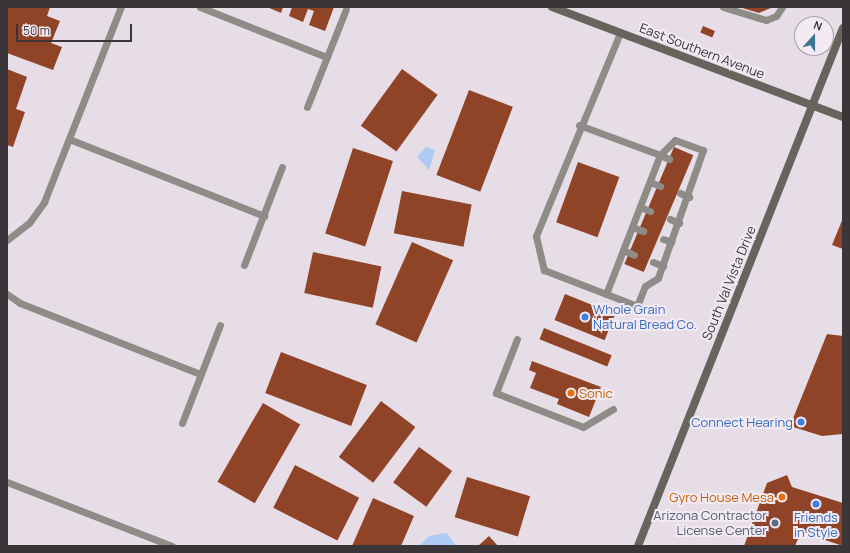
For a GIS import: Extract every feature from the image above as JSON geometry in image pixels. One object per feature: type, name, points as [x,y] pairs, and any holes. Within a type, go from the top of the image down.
[{"type":"main road","name":"East Southern Avenue","points":[[552,7],[843,117]]},
{"type":"main road","name":"South Val Vista Drive","points":[[638,546],[843,28]]},
{"type":"lane","points":[[7,240],[37,213],[69,139],[121,7]]},
{"type":"lane","points":[[200,7],[326,57]]},
{"type":"lane","points":[[723,7],[766,20],[776,16],[782,7]]},
{"type":"lane","points":[[307,107],[346,9]]},
{"type":"lane","points":[[620,33],[579,125],[536,236],[544,270],[650,311]]},
{"type":"lane","points":[[579,125],[669,159]]},
{"type":"lane","points":[[69,139],[264,216]]},
{"type":"lane","points":[[606,294],[660,155],[675,140],[703,150],[689,197],[658,278],[646,286],[637,306]]},
{"type":"lane","points":[[244,265],[282,167]]},
{"type":"lane","points":[[691,167],[698,170]]},
{"type":"lane","points":[[650,182],[660,186]]},
{"type":"lane","points":[[680,193],[689,197]]},
{"type":"lane","points":[[640,207],[650,211]]},
{"type":"lane","points":[[670,219],[679,223]]},
{"type":"lane","points":[[632,227],[643,231]]},
{"type":"lane","points":[[663,239],[672,242]]},
{"type":"lane","points":[[623,250],[634,255]]},
{"type":"lane","points":[[653,262],[663,266]]},
{"type":"lane","points":[[7,294],[20,303],[200,374]]},
{"type":"lane","points":[[182,423],[220,325]]},
{"type":"lane","points":[[517,339],[496,393],[583,427],[613,409]]},
{"type":"lane","points":[[7,482],[172,546]]},
{"type":"water","points":[[426,147],[435,150],[429,170],[417,157]]},
{"type":"water","points":[[447,533],[456,546],[419,546],[429,536]]},
{"type":"building","points":[[7,7],[50,7],[47,16],[60,21],[51,43],[62,47],[53,70],[7,53]]},
{"type":"building","points":[[267,7],[283,7],[281,13]]},
{"type":"building","points":[[292,7],[334,7],[325,31],[309,25],[314,11],[308,9],[303,22],[289,16]]},
{"type":"building","points":[[739,7],[773,7],[759,13]]},
{"type":"building","points":[[703,26],[715,31],[712,38],[700,32]]},
{"type":"building","points":[[7,69],[27,77],[16,109],[25,112],[13,147],[7,145]]},
{"type":"building","points":[[402,69],[438,95],[396,151],[361,126]]},
{"type":"building","points":[[469,90],[513,107],[480,192],[436,175]]},
{"type":"building","points":[[674,147],[693,155],[644,272],[624,264]]},
{"type":"building","points":[[353,148],[393,161],[365,247],[325,234]]},
{"type":"building","points":[[578,162],[619,177],[597,237],[556,222]]},
{"type":"building","points":[[402,191],[472,205],[463,247],[394,233]]},
{"type":"building","points":[[843,218],[843,249],[832,245]]},
{"type":"building","points":[[412,242],[453,260],[417,343],[375,324]]},
{"type":"building","points":[[313,252],[381,267],[373,308],[304,293]]},
{"type":"building","name":"Whole Grain Natural Bread Co.","points":[[565,294],[615,314],[605,340],[555,320]]},
{"type":"building","points":[[544,328],[612,355],[607,366],[540,339]]},
{"type":"building","points":[[827,334],[843,336],[843,434],[822,436],[790,426]]},
{"type":"building","points":[[281,352],[367,385],[351,426],[265,393]]},
{"type":"building","name":"Sonic","points":[[532,361],[601,387],[589,417],[557,404],[559,399],[530,388],[536,373],[529,370]]},
{"type":"building","points":[[381,401],[415,427],[373,483],[339,457]]},
{"type":"building","points":[[263,403],[300,424],[255,503],[218,482]]},
{"type":"building","points":[[419,447],[452,471],[426,507],[393,483]]},
{"type":"building","points":[[295,465],[359,498],[337,540],[273,508]]},
{"type":"building","points":[[787,475],[792,487],[843,503],[843,546],[801,532],[795,546],[744,546],[767,483]]},
{"type":"building","points":[[467,477],[530,496],[518,536],[455,517]]},
{"type":"building","points":[[373,498],[414,516],[401,546],[352,546]]},
{"type":"building","points":[[489,536],[498,546],[478,546]]},
{"type":"place","name":"Whole Grain Natural Bread Co.","points":[[585,317]]},
{"type":"place","name":"Sonic","points":[[571,393]]},
{"type":"place","name":"Connect Hearing","points":[[801,422]]},
{"type":"place","name":"Gyro House Mesa","points":[[782,497]]},
{"type":"place","name":"Friends in Style","points":[[816,504]]},
{"type":"place","name":"Arizona Contractor License Center","points":[[775,523]]}]
